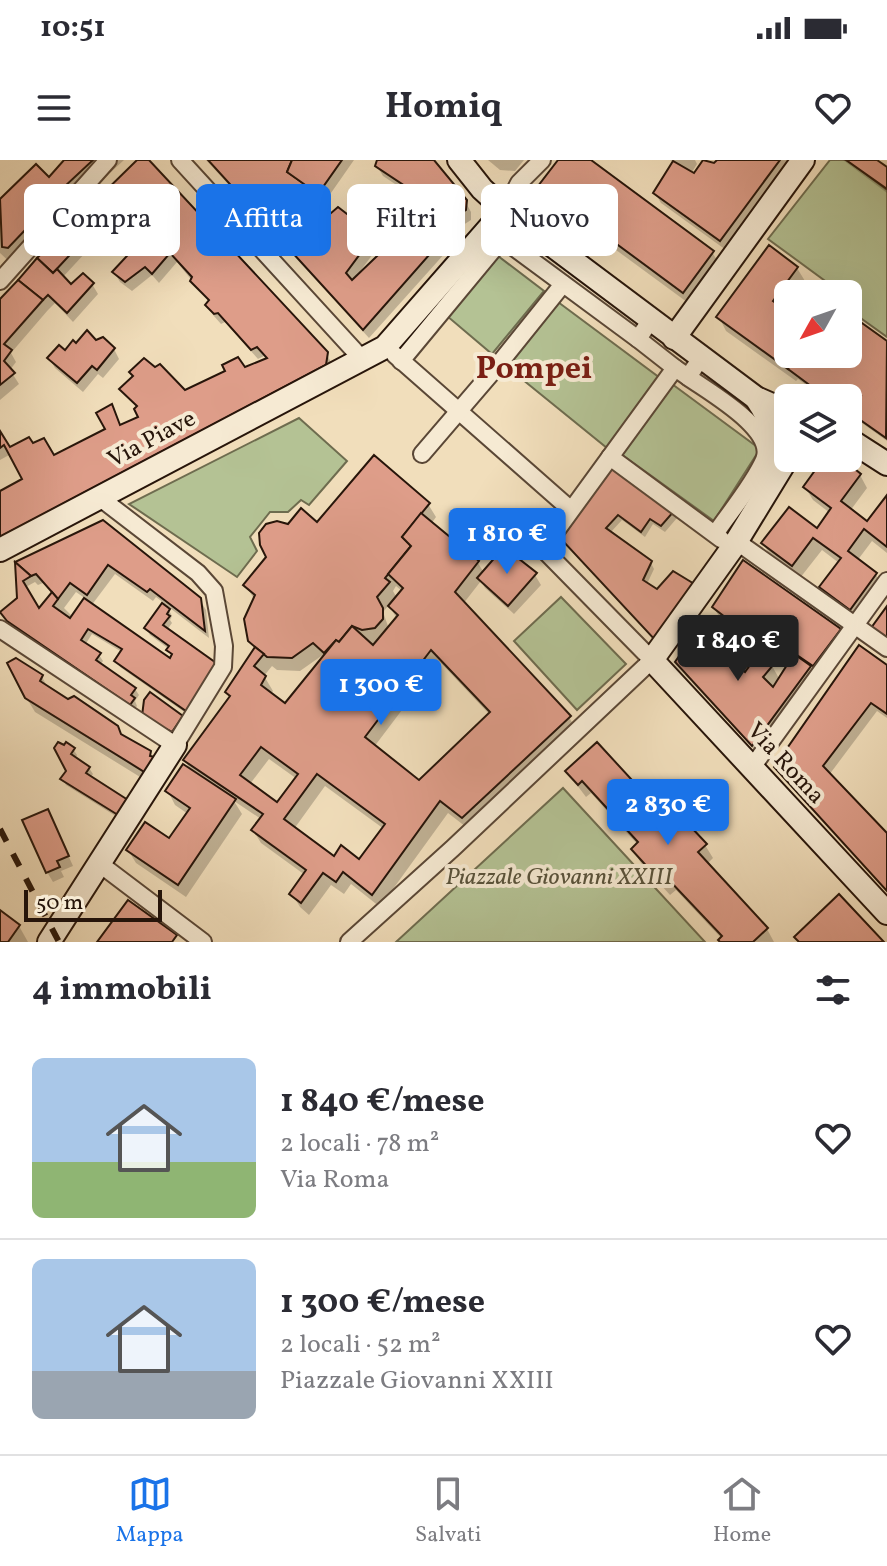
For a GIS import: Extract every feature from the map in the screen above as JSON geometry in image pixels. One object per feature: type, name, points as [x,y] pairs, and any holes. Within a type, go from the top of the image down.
[{"type":"street","points":[[3,272],[108,160]]},
{"type":"street","points":[[180,160],[362,359]]},
{"type":"street","points":[[459,160],[481,188]]},
{"type":"street","points":[[518,184],[542,160]]},
{"type":"street","points":[[674,338],[803,160]]},
{"type":"street","name":"Via Piave","points":[[0,550],[385,347],[481,248]]},
{"type":"street","points":[[481,252],[398,358],[570,509],[682,372],[701,358]]},
{"type":"street","points":[[525,256],[563,284],[644,330],[674,338],[749,392],[774,405]]},
{"type":"street","points":[[349,942],[652,660],[728,541],[751,498],[765,458],[764,442],[757,428],[682,372],[644,330],[558,256]]},
{"type":"street","points":[[422,454],[563,284]]},
{"type":"street","points":[[727,406],[749,392]]},
{"type":"street","points":[[749,392],[774,429]]},
{"type":"street","points":[[862,448],[887,464]]},
{"type":"street","points":[[610,457],[887,648]]},
{"type":"street","points":[[751,498],[775,472]]},
{"type":"street","points":[[51,938],[223,667],[224,646],[214,591],[198,573],[99,497]]},
{"type":"street","name":"Via Roma","points":[[570,509],[543,549],[753,766],[887,913]]},
{"type":"street","points":[[753,766],[887,581]]},
{"type":"street","points":[[0,629],[175,745]]},
{"type":"street","points":[[100,864],[203,942]]},
{"type":"green space","points":[[830,160],[847,160],[887,190],[887,337],[862,319],[862,280],[824,280],[768,239]]},
{"type":"green space","points":[[498,256],[544,291],[492,354],[447,316]]},
{"type":"green space","points":[[558,302],[660,378],[607,448],[507,367]]},
{"type":"green space","points":[[672,384],[760,449],[714,521],[621,454]]},
{"type":"green space","points":[[299,418],[347,461],[309,505],[301,500],[288,512],[270,512],[250,537],[257,551],[237,577],[129,504]]},
{"type":"green space","points":[[561,597],[626,664],[577,710],[514,641]]},
{"type":"green space","name":"Piazzale Giovanni XXIII","points":[[563,788],[705,942],[396,942]]},
{"type":"building","points":[[64,160],[93,160],[67,184],[24,184],[24,231],[8,248],[2,247],[0,199],[36,164],[49,177]]},
{"type":"building","points":[[137,160],[149,160],[171,184],[113,184]]},
{"type":"building","points":[[208,160],[292,160],[287,172],[305,184],[230,184]]},
{"type":"building","points":[[292,160],[342,160],[325,184],[304,184],[287,172]]},
{"type":"building","points":[[377,160],[434,160],[454,184],[402,184],[375,166]]},
{"type":"building","points":[[558,160],[591,160],[714,251],[683,293],[618,245],[618,184],[540,184]]},
{"type":"building","points":[[703,160],[714,163],[717,160],[780,160],[720,241],[653,193],[673,161],[694,173]]},
{"type":"building","points":[[846,160],[877,160],[887,167],[887,189]]},
{"type":"building","points":[[180,193],[196,210],[196,256],[238,256],[328,352],[326,365],[0,537],[0,491],[22,479],[4,445],[0,448],[0,431],[10,447],[29,437],[33,443],[44,438],[54,455],[105,429],[96,413],[112,404],[120,425],[138,417],[134,409],[137,406],[119,389],[133,376],[129,372],[144,358],[155,367],[160,364],[185,390],[225,371],[222,365],[238,357],[245,367],[267,358],[257,347],[251,350],[218,313],[214,314],[205,305],[209,300],[190,281],[192,277],[173,256],[180,256]]},
{"type":"building","points":[[338,207],[347,214],[347,256],[359,256],[346,273],[352,280],[377,256],[428,256],[363,330],[296,256],[331,256],[331,213]]},
{"type":"building","points":[[769,245],[798,267],[788,280],[774,280],[774,359],[716,317]]},
{"type":"building","points":[[39,256],[69,256],[53,273],[37,258]]},
{"type":"building","points":[[127,256],[167,256],[152,274],[145,267],[125,282],[112,272]]},
{"type":"building","points":[[37,258],[53,273],[57,269],[71,284],[83,273],[94,283],[67,313],[48,295],[43,300],[18,280]]},
{"type":"building","points":[[18,280],[43,300],[4,344],[12,350],[4,361],[15,373],[0,385],[0,299]]},
{"type":"building","points":[[862,323],[887,341],[886,438],[862,421],[862,384],[808,384],[788,369],[862,368]]},
{"type":"building","points":[[87,330],[96,340],[103,337],[115,348],[97,370],[92,366],[77,383],[47,358],[59,345],[65,350],[73,340],[76,343]]},
{"type":"building","points":[[374,455],[430,503],[402,537],[411,546],[385,578],[390,582],[377,597],[383,608],[383,619],[375,628],[362,630],[352,626],[339,642],[336,640],[324,653],[313,643],[292,658],[267,657],[248,641],[244,619],[255,595],[243,585],[266,557],[259,533],[266,524],[277,521],[288,524],[301,508],[317,522]]},
{"type":"building","points":[[613,466],[675,510],[661,526],[650,519],[641,532],[618,515],[606,528],[652,561],[643,580],[657,589],[673,571],[696,585],[656,641],[561,539]]},
{"type":"building","points":[[814,472],[858,472],[861,474],[841,501],[867,521],[887,495],[887,547],[864,529],[848,551],[877,573],[850,610],[819,587],[841,558],[813,538],[792,566],[761,543],[789,507],[817,528],[831,508],[803,487]]},
{"type":"building","points":[[421,513],[479,561],[455,592],[571,716],[462,818],[440,801],[372,895],[343,872],[336,882],[323,873],[301,903],[289,894],[306,870],[251,830],[263,814],[183,760],[230,696],[225,692],[255,647],[264,654],[254,666],[266,676],[261,685],[285,703],[336,640],[339,642],[352,626],[373,645],[398,615],[388,606],[403,588],[388,574],[411,546],[402,537]],"holes":[[[431,650],[490,712],[419,780],[365,737]],[[261,747],[298,774],[277,802],[240,775]],[[317,774],[385,824],[359,859],[341,845],[334,856],[284,819]]]},
{"type":"building","points":[[103,520],[201,598],[205,631],[150,589],[147,592],[108,565],[87,595],[70,583],[58,599],[36,574],[31,576],[15,562]]},
{"type":"building","points":[[504,547],[537,573],[508,606],[477,578]]},
{"type":"building","points":[[743,560],[841,629],[813,666],[772,638],[764,647],[712,607]]},
{"type":"building","points":[[15,562],[31,576],[23,581],[39,608],[52,592],[58,599],[53,606],[70,618],[84,598],[170,658],[172,654],[166,650],[169,646],[144,628],[162,603],[170,609],[167,614],[170,616],[163,625],[219,665],[186,711],[114,661],[122,649],[88,629],[81,640],[101,653],[96,660],[136,688],[130,705],[7,621],[0,612],[17,598]]},
{"type":"building","points":[[887,606],[887,639],[871,628]]},
{"type":"building","points":[[701,625],[734,647],[728,658],[745,672],[758,654],[774,664],[763,677],[773,687],[794,654],[811,666],[752,746],[675,662]]},
{"type":"building","points":[[859,645],[887,665],[887,714],[871,703],[823,766],[887,833],[887,891],[774,767]]},
{"type":"building","points":[[16,658],[43,675],[40,681],[68,699],[74,696],[118,726],[121,734],[151,751],[150,756],[155,757],[146,773],[25,698],[7,663]]},
{"type":"building","points":[[150,692],[183,716],[172,732],[163,731],[142,716],[144,700]]},
{"type":"building","points":[[58,742],[64,745],[66,742],[75,748],[71,754],[90,767],[86,773],[128,800],[118,815],[60,779],[66,771],[54,748]]},
{"type":"building","points":[[597,742],[665,816],[673,808],[707,844],[698,852],[768,928],[753,942],[720,942],[718,940],[722,936],[667,878],[662,883],[631,849],[638,842],[582,781],[578,785],[565,771]]},
{"type":"building","points":[[183,764],[236,799],[178,885],[126,850],[145,822],[169,838],[190,808],[165,791]]},
{"type":"building","points":[[48,809],[69,856],[57,861],[60,867],[46,873],[22,820]]},
{"type":"building","points":[[839,894],[884,942],[799,942],[794,937]]},
{"type":"building","points":[[128,900],[177,935],[172,942],[97,942]]},
{"type":"building","points":[[0,910],[20,925],[8,942],[0,942]]},
{"type":"railway","points":[[0,829],[59,942]]},
{"type":"district","name":"Pompei","points":[[534,370]]}]
